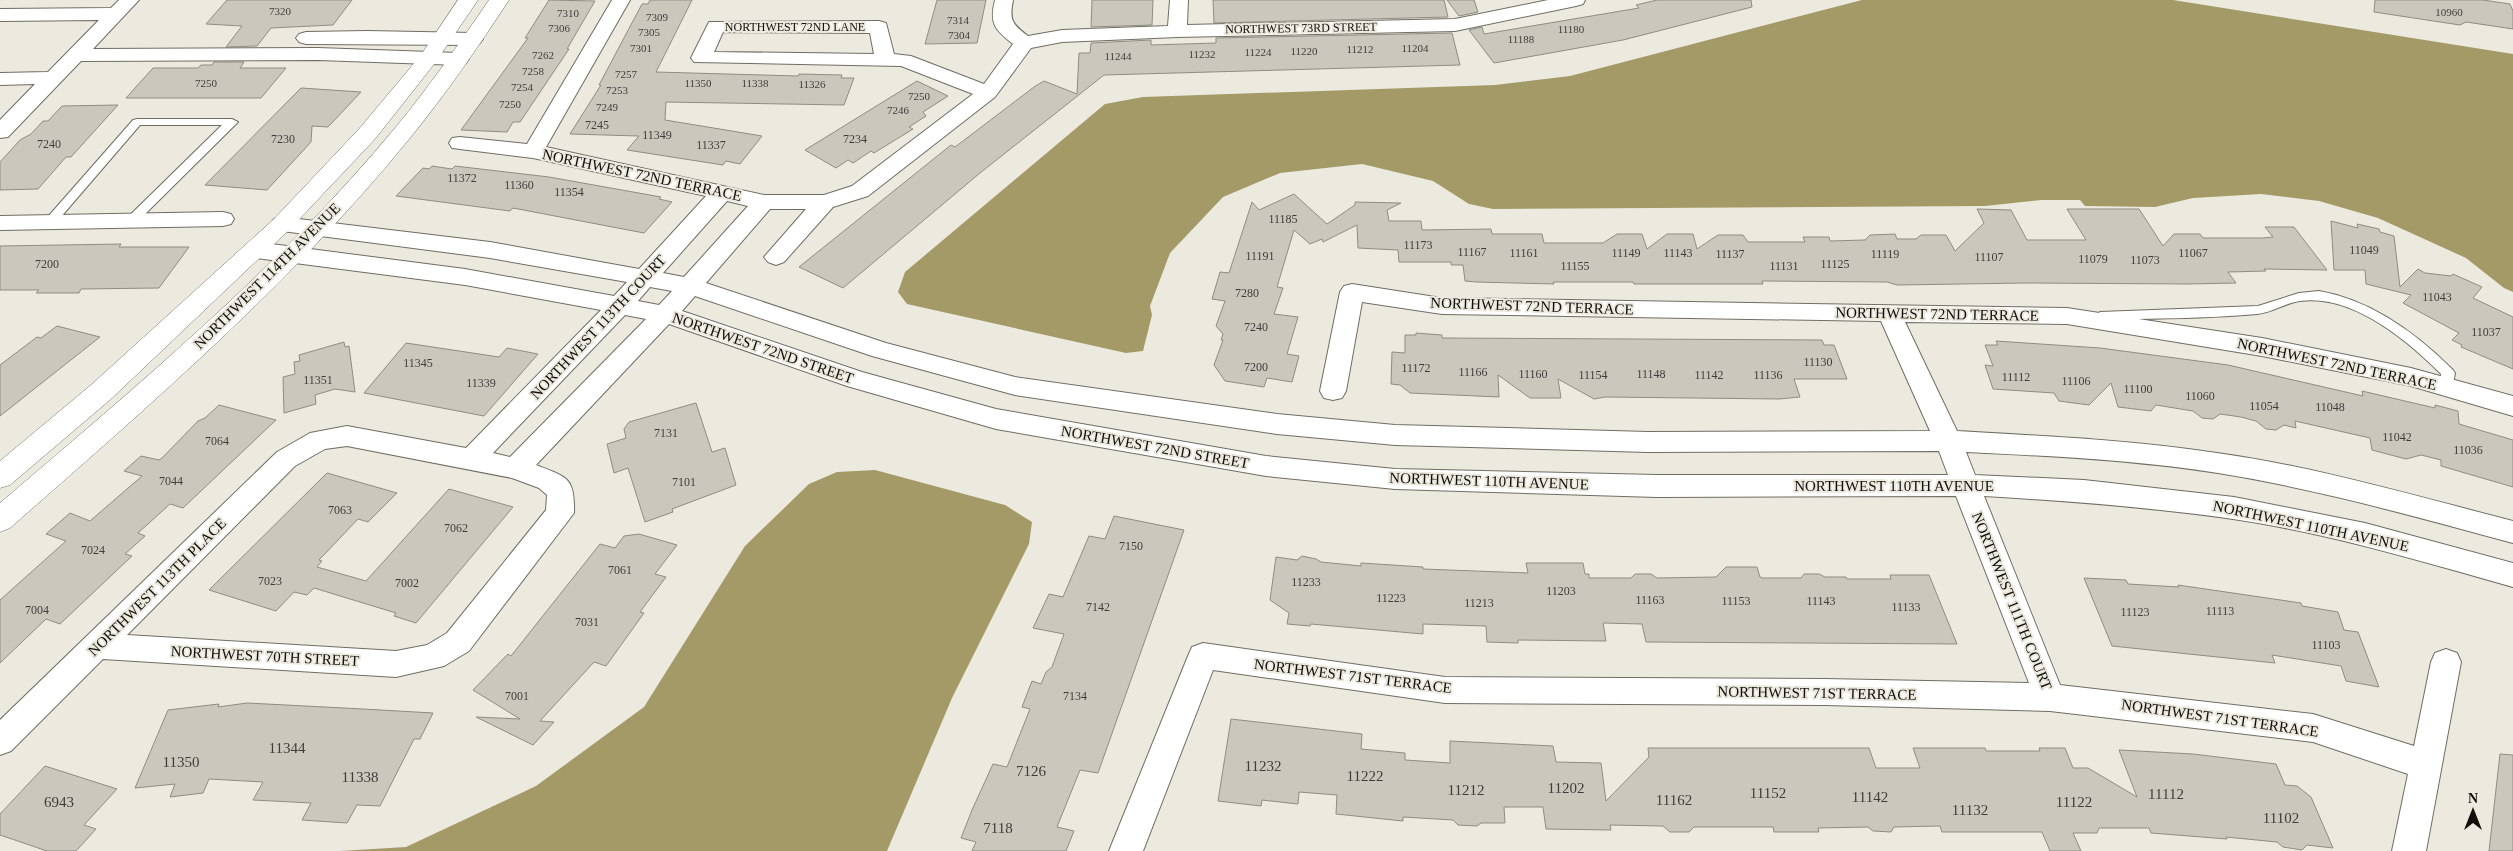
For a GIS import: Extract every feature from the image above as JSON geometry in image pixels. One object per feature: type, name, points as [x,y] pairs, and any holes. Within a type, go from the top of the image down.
[{"type":"street","points":[[0,132],[130,0]]},
{"type":"street","name":"NORTHWEST 114TH AVENUE","points":[[0,476],[101,392],[282,224],[367,134],[428,59],[468,0]]},
{"type":"street","name":"NORTHWEST 114TH AVENUE","points":[[0,520],[171,372],[317,229],[401,135],[459,59],[499,0]]},
{"type":"street","points":[[533,151],[621,0]]},
{"type":"street","points":[[776,257],[825,202],[860,190],[988,93],[1024,43],[1005,28],[1001,13],[1004,0]]},
{"type":"street","points":[[1177,31],[1179,0]]},
{"type":"street","name":"NORTHWEST 73RD STREET","points":[[1024,43],[1062,36],[1177,31],[1455,25],[1576,0]]},
{"type":"street","points":[[0,14],[116,14]]},
{"type":"street","name":"NORTHWEST 72ND LANE","points":[[885,60],[879,27],[716,26],[701,58],[885,60],[904,60],[988,93]]},
{"type":"street","points":[[90,40],[473,39]]},
{"type":"street","points":[[76,55],[310,54],[459,59]]},
{"type":"street","points":[[0,79],[52,78]]},
{"type":"street","name":"NORTHWEST 72ND TERRACE","points":[[460,143],[533,151],[764,202],[825,202]]},
{"type":"street","name":"NORTHWEST 113TH COURT","points":[[471,460],[619,306],[722,192]]},
{"type":"street","points":[[471,460],[516,468],[665,314],[764,202]]},
{"type":"street","points":[[0,222],[223,219]]},
{"type":"street","points":[[282,224],[462,246],[691,286],[881,350],[1015,386],[1277,424],[1395,435],[1648,442],[1948,441],[2067,447],[2218,464],[2352,490],[2513,532]]},
{"type":"street","points":[[436,273],[462,246]]},
{"type":"street","name":"NORTHWEST 72ND STREET","points":[[256,250],[436,273],[665,314],[856,380],[996,419],[1266,466]]},
{"type":"street","name":"NORTHWEST 72ND TERRACE","points":[[1333,391],[1352,292],[1442,306],[2076,317],[2262,347],[2411,377],[2513,406]]},
{"type":"street","name":"NORTHWEST 111TH COURT","points":[[1889,313],[1948,441],[2050,697]]},
{"type":"street","name":"NORTHWEST 113TH PLACE","points":[[0,741],[286,459],[319,440],[347,436],[471,460]]},
{"type":"street","name":"NORTHWEST 110TH AVENUE","points":[[1266,466],[1394,479],[1609,485],[1965,485],[2084,491],[2234,508],[2364,534],[2513,575]]},
{"type":"street","name":"NORTHWEST 70TH STREET","points":[[97,646],[396,664],[433,657],[458,642],[560,513],[561,492],[549,481],[516,468]]},
{"type":"street","name":"NORTHWEST 71ST TERRACE","points":[[1126,851],[1203,656],[1445,690],[1825,692],[2050,697],[2313,728],[2426,765]]},
{"type":"street","points":[[2409,851],[2446,662]]},
{"type":"lane","points":[[50,222],[137,122],[232,122],[131,221]]},
{"type":"lane","points":[[2076,317],[2270,309],[2299,297],[2318,296],[2338,300],[2372,313],[2438,363],[2448,373],[2447,388]]},
{"type":"shaded area","points":[[1862,0],[2173,0],[2513,54],[2513,292],[2504,288],[2466,258],[2378,218],[2319,201],[2261,194],[2193,198],[2155,207],[2085,206],[2080,200],[2041,200],[1985,206],[1493,209],[1469,204],[1433,181],[1362,164],[1280,173],[1223,197],[1170,253],[1150,306],[1152,315],[1143,351],[1126,353],[907,304],[898,292],[905,272],[1105,104],[1143,97],[1495,85],[1570,76]]},
{"type":"shaded area","points":[[875,470],[1005,505],[1032,522],[1029,544],[952,698],[887,851],[340,851],[406,847],[536,786],[644,707],[745,546],[809,484],[837,472]]},
{"type":"building","points":[[227,0],[352,0],[333,25],[271,28],[257,46],[226,47],[242,26],[206,24]]},
{"type":"building","points":[[549,0],[595,1],[567,49],[569,49],[520,122],[513,122],[507,132],[461,130],[528,38],[525,38]]},
{"type":"building","points":[[650,0],[692,0],[656,72],[798,76],[799,74],[842,75],[841,78],[854,78],[844,105],[666,102],[665,120],[762,136],[740,164],[726,161],[723,165],[627,150],[639,136],[570,134],[601,85],[599,85],[642,4],[648,4]]},
{"type":"building","points":[[937,0],[986,0],[977,43],[925,44]]},
{"type":"building","points":[[1092,0],[1153,0],[1152,25],[1091,27]]},
{"type":"building","points":[[1213,0],[1444,0],[1448,17],[1214,23]]},
{"type":"building","points":[[1447,0],[1474,0],[1478,12],[1459,16]]},
{"type":"building","points":[[1657,0],[1751,0],[1752,7],[1623,40],[1494,63],[1469,30],[1482,27],[1484,34],[1639,8],[1636,5]]},
{"type":"building","points":[[2375,0],[2483,0],[2510,4],[2513,11],[2513,29],[2466,22],[2460,25],[2374,12]]},
{"type":"building","points":[[1452,33],[1460,65],[1104,75],[980,173],[843,288],[799,267],[951,145],[955,147],[1034,87],[1044,81],[1077,94],[1079,53],[1090,53],[1091,43],[1151,40],[1151,45],[1216,43],[1216,38]]},
{"type":"building","points":[[214,62],[244,62],[240,68],[286,68],[261,98],[126,98],[153,68],[198,68],[201,65],[212,65]]},
{"type":"building","points":[[917,81],[948,96],[923,112],[926,116],[909,127],[913,129],[874,153],[871,151],[853,163],[848,160],[836,168],[805,150]]},
{"type":"building","points":[[301,88],[361,92],[328,127],[312,126],[311,142],[267,190],[205,185]]},
{"type":"building","points":[[118,105],[71,157],[66,157],[38,189],[0,190],[0,162],[20,140],[31,134],[43,121],[48,121],[62,106]]},
{"type":"building","points":[[432,166],[452,169],[455,166],[549,177],[661,197],[659,199],[672,202],[644,233],[513,208],[510,211],[396,196],[423,168],[429,169]]},
{"type":"building","points":[[1294,194],[1327,224],[1355,205],[1355,202],[1401,203],[1387,210],[1389,221],[1421,221],[1422,230],[1491,229],[1492,234],[1542,234],[1544,243],[1603,243],[1617,234],[1642,234],[1647,249],[1667,234],[1693,234],[1697,249],[1718,235],[1743,235],[1748,242],[1805,242],[1803,237],[1829,237],[1830,241],[1865,240],[1870,235],[1895,234],[1897,239],[1916,239],[1921,235],[1946,235],[1955,251],[1984,223],[1977,209],[2011,210],[2027,240],[2086,240],[2067,209],[2139,209],[2163,246],[2174,234],[2200,234],[2203,238],[2262,238],[2273,237],[2265,227],[2294,227],[2327,270],[2264,269],[2266,271],[2228,272],[2236,283],[2189,284],[2026,283],[1897,285],[1887,282],[1762,281],[1763,284],[1476,282],[1465,281],[1463,265],[1451,265],[1451,262],[1399,262],[1398,250],[1358,248],[1357,225],[1323,242],[1322,239],[1310,244],[1294,230],[1277,287],[1283,288],[1274,314],[1298,317],[1287,354],[1299,356],[1292,382],[1267,378],[1264,387],[1225,381],[1214,365],[1223,340],[1221,340],[1223,334],[1216,326],[1225,301],[1212,299],[1220,272],[1229,273],[1252,202],[1259,210]]},
{"type":"building","points":[[2331,221],[2358,228],[2357,224],[2379,229],[2380,232],[2394,236],[2400,287],[2418,269],[2425,273],[2451,276],[2453,274],[2482,287],[2473,298],[2513,317],[2513,369],[2461,347],[2462,345],[2452,340],[2459,333],[2403,303],[2411,295],[2366,284],[2365,270],[2334,270]]},
{"type":"building","points":[[121,244],[119,247],[189,247],[159,288],[81,289],[79,293],[36,293],[39,290],[0,290],[0,246]]},
{"type":"building","points":[[57,326],[100,337],[0,416],[0,365],[37,337],[41,338]]},
{"type":"building","points":[[1416,333],[1442,335],[1442,338],[1822,340],[1824,345],[1834,345],[1847,379],[1794,379],[1800,397],[1779,399],[1605,397],[1594,399],[1558,379],[1561,398],[1530,398],[1498,375],[1499,397],[1410,393],[1400,385],[1391,384],[1392,352],[1405,353],[1405,335],[1416,335]]},
{"type":"building","points":[[1996,341],[2100,348],[2228,365],[2363,396],[2362,391],[2435,408],[2435,405],[2458,411],[2459,424],[2513,440],[2513,487],[2441,466],[2441,460],[2421,455],[2406,459],[2372,450],[2370,438],[2295,421],[2296,428],[2284,425],[2276,430],[2266,429],[2256,421],[2241,417],[2220,414],[2213,419],[2202,418],[2193,411],[2156,405],[2151,411],[2118,407],[2111,383],[2089,405],[2059,401],[2054,393],[1993,389],[1985,365],[1993,366],[1985,345],[1998,345]]},
{"type":"building","points":[[344,342],[345,347],[349,346],[355,392],[335,389],[315,395],[316,404],[284,413],[283,377],[295,374],[294,362],[300,361],[299,355]]},
{"type":"building","points":[[406,343],[499,357],[507,348],[538,354],[484,416],[364,393]]},
{"type":"building","points":[[696,403],[712,452],[725,448],[736,485],[672,509],[673,512],[645,522],[628,468],[614,473],[607,444],[626,438],[624,429],[629,422]]},
{"type":"building","points":[[219,405],[276,420],[183,508],[170,504],[138,533],[145,536],[125,554],[132,556],[60,624],[46,619],[0,663],[0,600],[66,541],[46,534],[70,513],[90,521],[142,476],[124,471],[141,456],[159,460],[162,458],[198,421],[205,418]]},
{"type":"building","points":[[327,473],[397,493],[368,522],[358,519],[319,560],[322,561],[317,567],[366,581],[449,489],[513,507],[416,623],[394,616],[396,613],[314,588],[307,595],[294,592],[276,611],[209,590]]},
{"type":"building","points":[[1114,516],[1184,530],[1098,773],[1080,770],[1057,827],[1074,831],[1066,851],[972,851],[976,842],[961,838],[972,810],[993,764],[1007,767],[1030,709],[1022,707],[1032,681],[1041,684],[1046,672],[1052,667],[1064,634],[1033,628],[1049,594],[1063,597],[1089,536],[1105,539]]},
{"type":"building","points":[[639,534],[677,545],[655,574],[666,577],[640,612],[644,613],[606,666],[594,662],[540,721],[554,722],[533,745],[476,717],[520,719],[473,690],[508,654],[511,656],[600,544],[615,548],[624,536]]},
{"type":"building","points":[[1302,556],[1321,562],[1361,566],[1361,563],[1423,567],[1423,569],[1528,573],[1526,563],[1583,563],[1585,574],[1589,574],[1589,578],[1631,578],[1635,574],[1651,574],[1657,578],[1716,577],[1726,567],[1757,567],[1760,577],[1763,578],[1801,578],[1804,574],[1819,574],[1825,577],[1846,577],[1847,579],[1891,579],[1890,575],[1929,575],[1957,644],[1646,642],[1642,624],[1603,623],[1606,641],[1518,640],[1518,643],[1487,642],[1486,626],[1423,624],[1423,634],[1311,624],[1310,626],[1287,624],[1289,613],[1270,600],[1276,557],[1297,560]]},
{"type":"building","points":[[2084,578],[2126,580],[2128,584],[2179,587],[2178,585],[2301,603],[2302,606],[2338,612],[2344,630],[2358,632],[2379,687],[2346,681],[2341,666],[2272,655],[2275,663],[2112,646]]},
{"type":"building","points":[[247,703],[433,713],[420,739],[414,739],[380,806],[357,805],[347,823],[302,820],[311,803],[253,800],[263,782],[209,779],[203,793],[170,797],[175,784],[135,788],[168,710]]},
{"type":"building","points":[[1231,719],[1362,734],[1361,749],[1405,753],[1405,760],[1450,763],[1450,741],[1553,746],[1556,762],[1601,763],[1606,801],[1649,757],[1648,748],[1869,748],[1876,768],[1920,768],[1913,748],[1985,748],[1986,751],[2040,751],[2039,748],[2065,748],[2073,768],[2088,768],[2137,797],[2119,750],[2193,754],[2276,764],[2285,785],[2297,786],[2311,797],[2333,848],[2307,845],[2302,850],[2283,847],[2277,842],[2151,833],[2149,828],[2099,828],[2097,833],[2073,833],[2081,851],[2050,851],[2042,832],[1942,832],[1940,826],[1894,827],[1891,832],[1873,831],[1868,827],[1818,828],[1819,832],[1774,832],[1773,827],[1694,827],[1689,832],[1670,832],[1663,826],[1610,825],[1611,830],[1546,829],[1543,807],[1504,807],[1505,823],[1481,823],[1477,826],[1458,825],[1453,820],[1403,817],[1403,821],[1336,814],[1337,795],[1299,792],[1298,804],[1262,800],[1261,806],[1218,801]]},
{"type":"building","points":[[2500,754],[2513,755],[2513,851],[2489,851]]},
{"type":"building","points":[[45,766],[117,789],[84,825],[96,829],[76,851],[47,851],[0,835],[0,814]]}]
